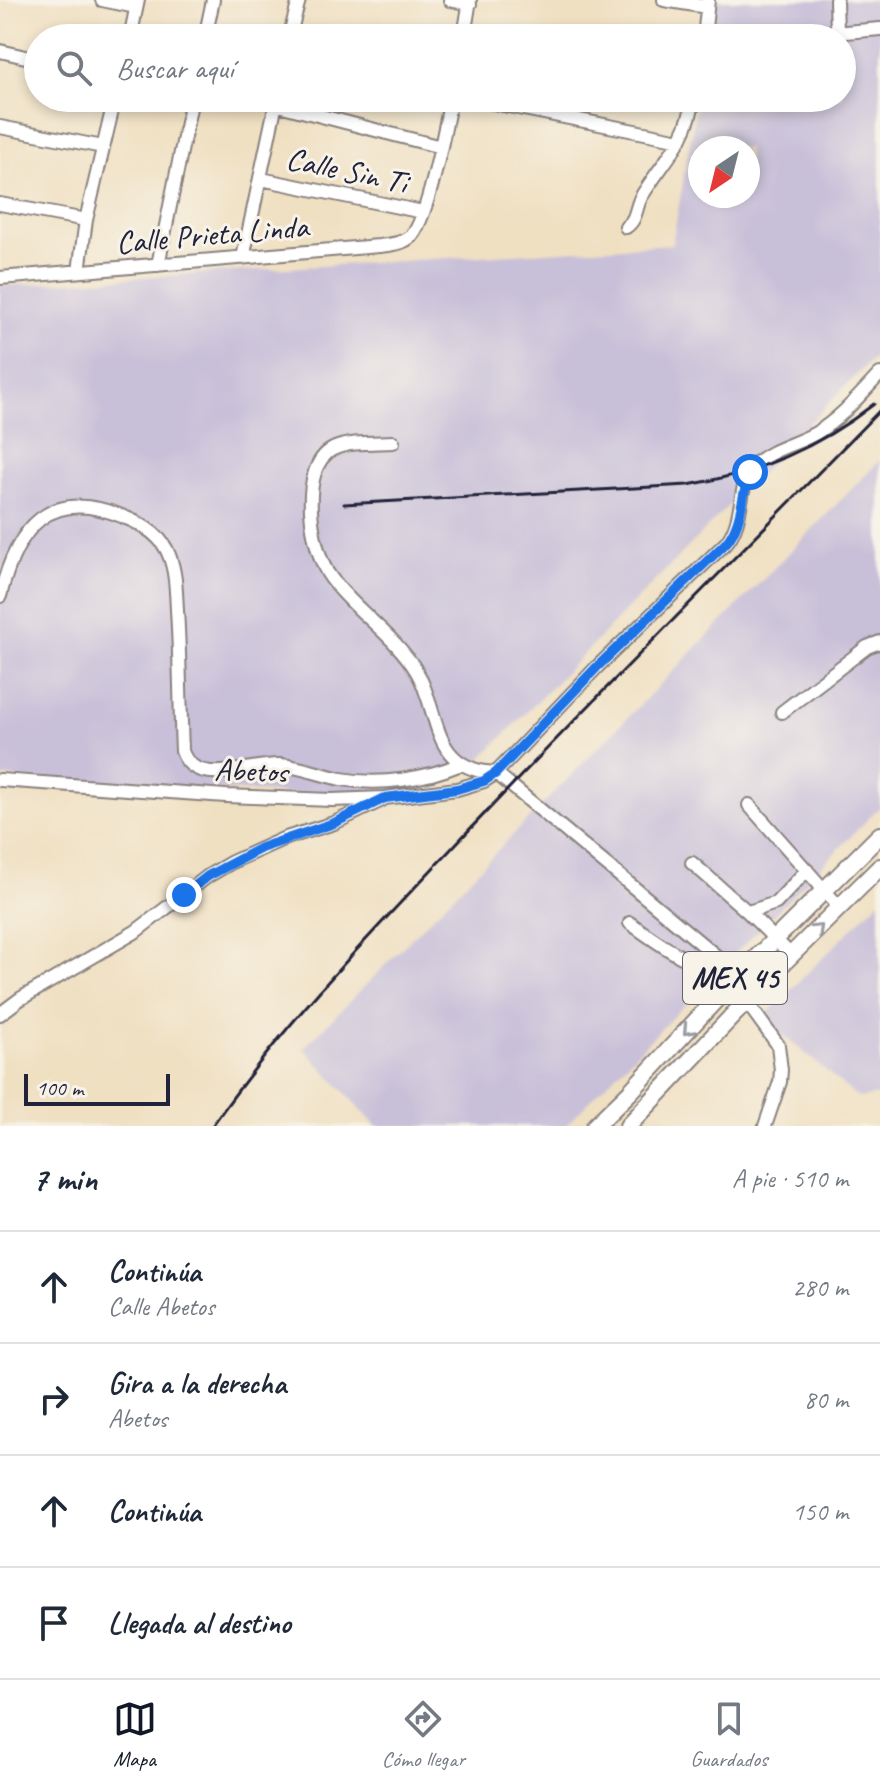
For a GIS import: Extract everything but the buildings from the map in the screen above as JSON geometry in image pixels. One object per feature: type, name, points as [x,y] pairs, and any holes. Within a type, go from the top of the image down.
[{"type":"main road","name":"MEX 45","points":[[595,1126],[630,1092],[731,976],[775,939],[880,835]]},
{"type":"main road","name":"MEX 45","points":[[628,1126],[746,1001],[880,867]]},
{"type":"street","points":[[102,0],[137,3],[133,24]]},
{"type":"street","points":[[208,24],[213,0]]},
{"type":"street","points":[[293,24],[299,0]]},
{"type":"street","points":[[450,0],[470,2],[466,24]]},
{"type":"street","points":[[664,0],[708,4],[706,24]]},
{"type":"street","points":[[836,0],[837,24]]},
{"type":"street","points":[[856,31],[880,29]]},
{"type":"street","points":[[0,51],[24,57]]},
{"type":"street","points":[[79,271],[86,220],[112,112]]},
{"type":"street","points":[[158,265],[189,112]]},
{"type":"street","points":[[243,258],[274,112]]},
{"type":"street","points":[[315,112],[441,147]]},
{"type":"street","points":[[421,218],[448,112]]},
{"type":"street","points":[[539,112],[680,140]]},
{"type":"street","points":[[626,227],[632,223],[642,195],[687,130],[691,112]]},
{"type":"street","points":[[0,127],[103,147]]},
{"type":"street","name":"Calle Sin Ti","points":[[261,179],[421,218]]},
{"type":"street","points":[[0,204],[86,220]]},
{"type":"street","name":"Calle Prieta Linda","points":[[0,278],[396,243],[412,236],[421,218]]},
{"type":"street","points":[[496,773],[597,667],[726,543],[738,525],[743,491],[752,467],[818,432],[851,405],[880,374]]},
{"type":"street","points":[[393,442],[330,450],[318,465],[310,503],[317,548],[330,577],[412,665],[423,686],[439,738],[461,764],[474,771],[496,773],[714,954],[774,1037],[781,1055],[780,1082],[765,1126]]},
{"type":"street","points":[[0,596],[15,550],[38,518],[78,505],[108,510],[148,530],[169,553],[173,567],[180,653],[182,751],[185,761],[192,767],[217,772],[282,765],[341,779],[374,782],[430,774],[461,764]]},
{"type":"street","points":[[782,712],[867,647],[880,642]]},
{"type":"street","name":"Abetos","points":[[0,780],[332,800],[385,798],[470,787],[496,773]]},
{"type":"street","points":[[0,1014],[20,999],[135,932],[208,876],[232,862],[283,839],[361,811],[385,798]]},
{"type":"street","points":[[749,805],[840,908]]},
{"type":"street","points":[[692,863],[791,955]]},
{"type":"street","points":[[748,912],[776,903],[807,870]]},
{"type":"street","points":[[630,923],[678,956],[731,976]]},
{"type":"shaded area","points":[[716,0],[880,0],[880,351],[470,770],[376,799],[0,777],[0,286],[672,244],[688,154],[688,208],[760,208],[760,136],[691,136],[696,112],[856,112],[856,24],[712,24]]},
{"type":"shaded area","points":[[880,460],[880,807],[565,1126],[376,1126],[304,1048]]},
{"type":"shaded area","points":[[880,900],[880,1095],[858,1098],[763,1018]]},
{"type":"railway","points":[[344,504],[688,485],[763,466],[809,446],[874,404]]},
{"type":"railway","points":[[212,1126],[297,1017],[390,914],[558,737],[880,410]]},
{"type":"route","points":[[184,895],[208,876],[261,848],[334,823],[385,798],[470,787],[496,773],[597,667],[734,534],[750,472]]}]
